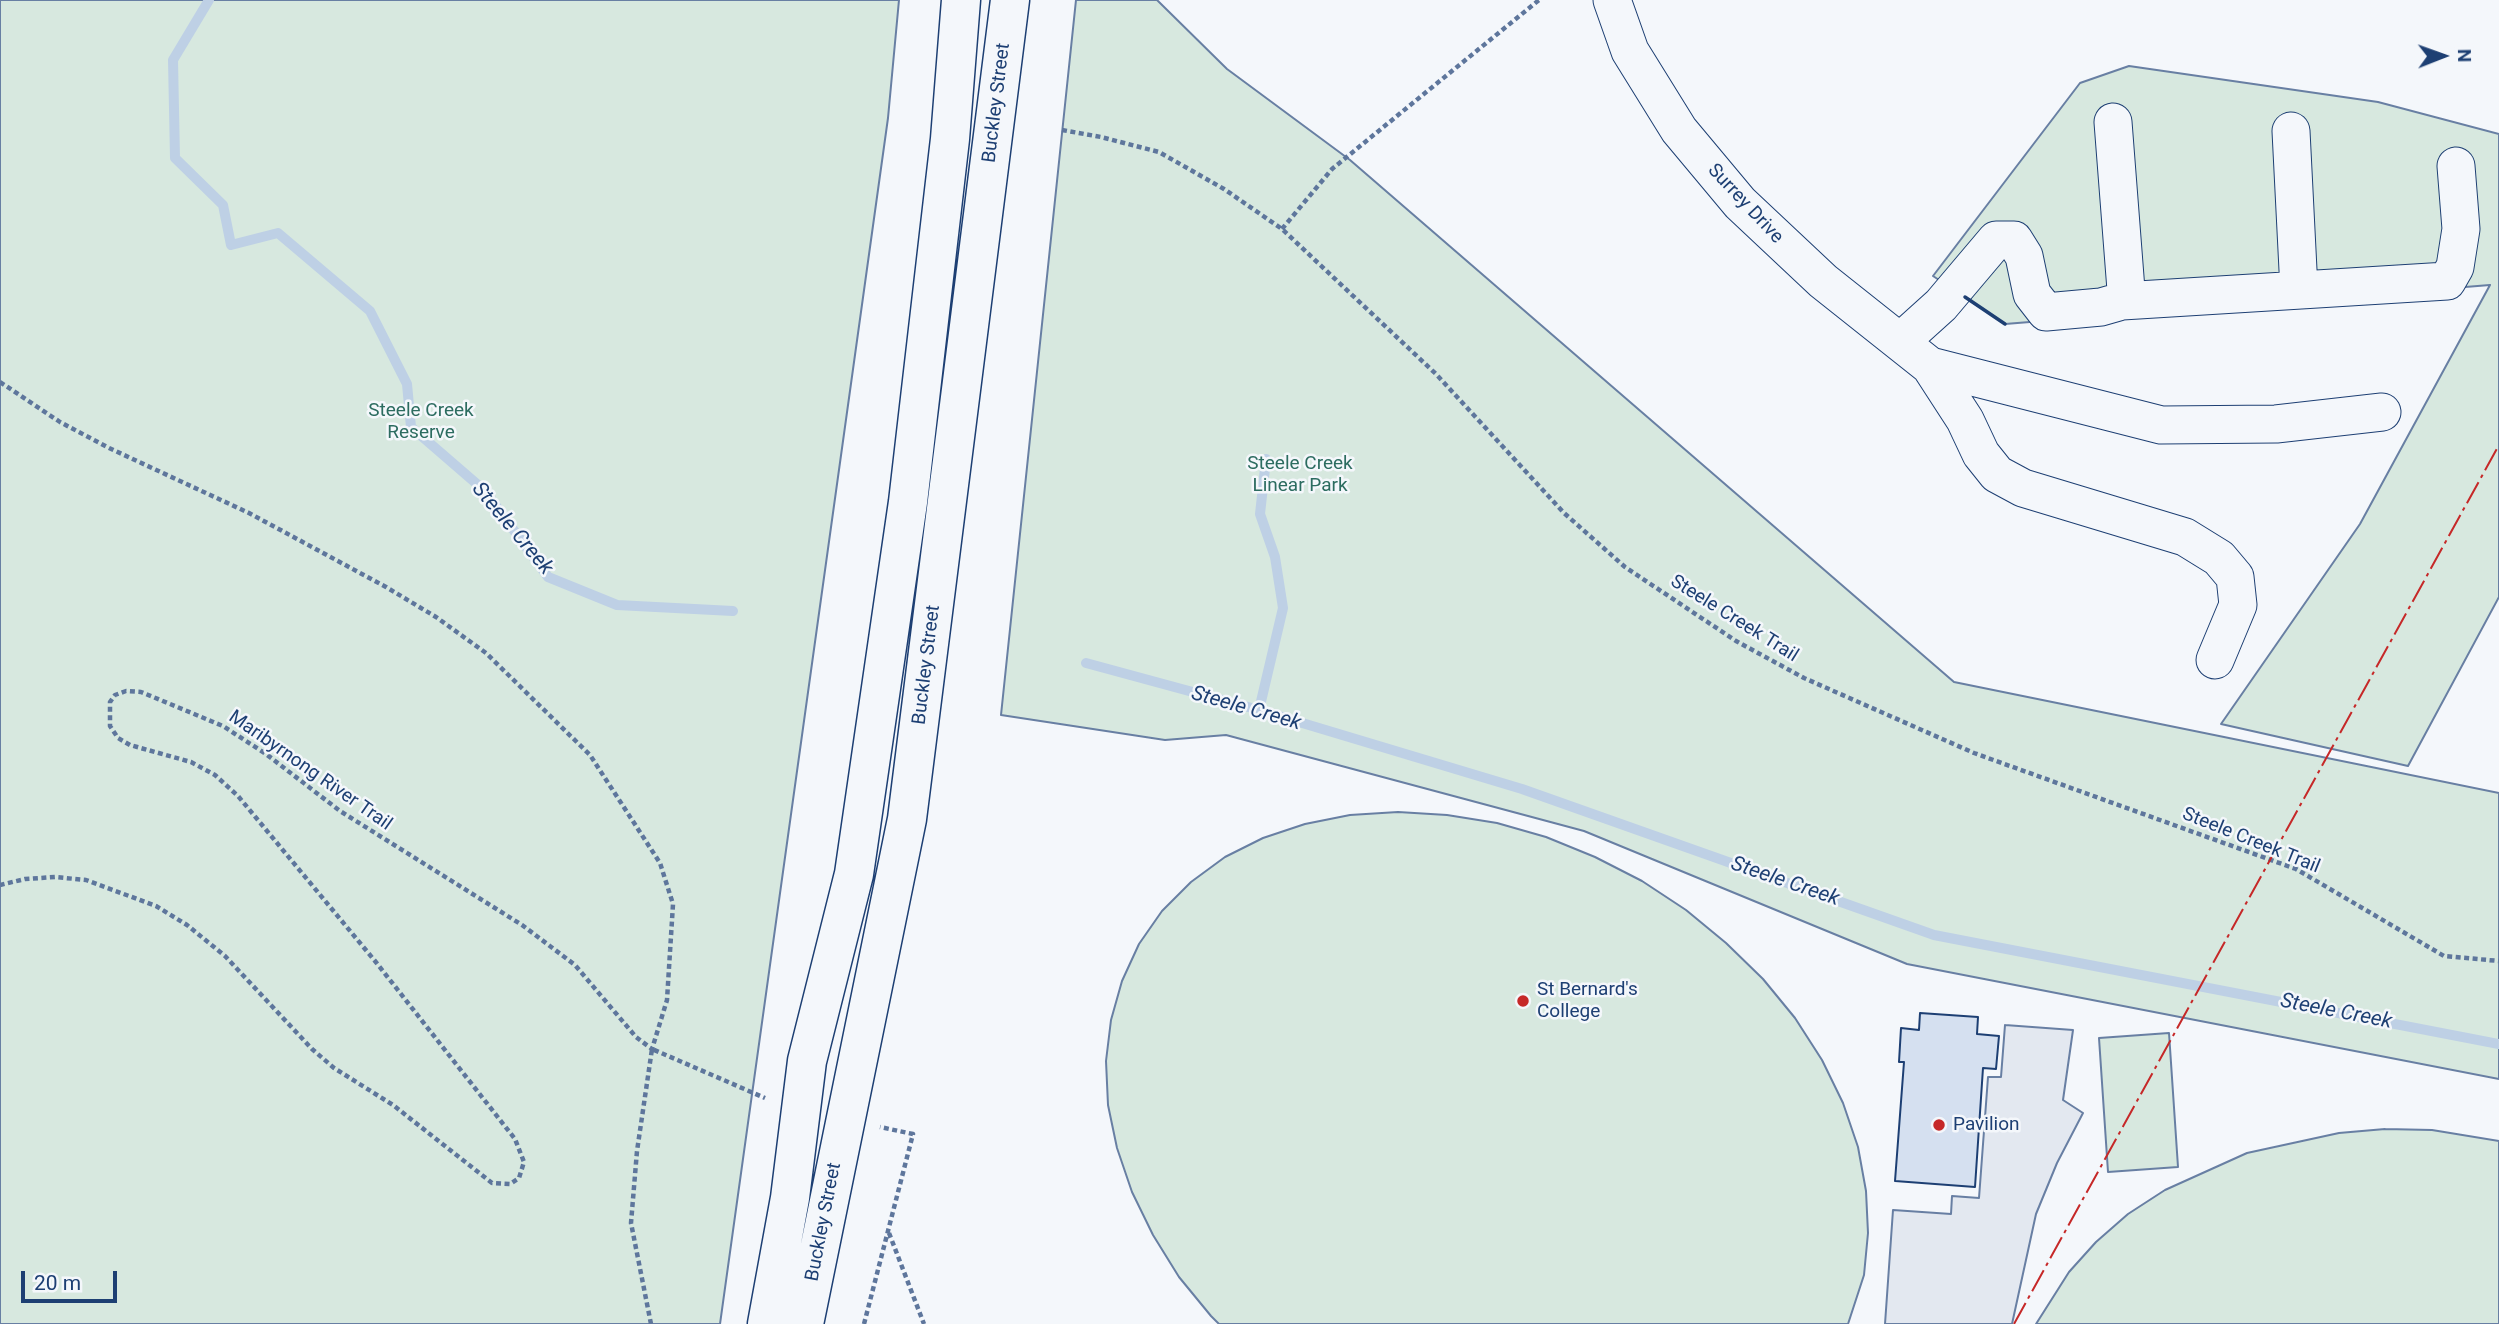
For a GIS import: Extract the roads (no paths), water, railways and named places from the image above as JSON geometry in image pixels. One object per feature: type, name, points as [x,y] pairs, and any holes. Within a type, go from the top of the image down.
[{"type":"main road","name":"Buckley Street","points":[[767,1324],[790,1198],[807,1061],[856,860],[908,502],[950,139],[961,0]]},
{"type":"main road","name":"Buckley Street","points":[[804,1324],[907,819],[1010,0]]},
{"type":"street","name":"Surrey Drive","points":[[1612,0],[1630,51],[1679,130],[1740,203],[1823,281],[1930,366]]},
{"type":"street","points":[[2113,122],[2126,290],[2122,301]]},
{"type":"street","points":[[2291,131],[2299,290]]},
{"type":"street","points":[[1900,342],[1941,305],[1996,240],[2014,240],[2024,256],[2032,294],[2046,312],[2101,307],[2122,301],[2447,281],[2455,267],[2461,229],[2456,166]]},
{"type":"street","points":[[1930,366],[2161,425],[2276,424],[2382,412]]},
{"type":"street","points":[[1930,366],[1965,420],[1981,454],[1997,474],[2023,488],[2185,537],[2219,558],[2235,577],[2238,605],[2215,660]]},
{"type":"waterway","name":"Steele Creek","points":[[209,0],[173,60],[175,158],[223,205],[231,245],[278,233],[370,311],[407,384],[411,427],[485,491],[548,577],[617,605],[733,611]]},
{"type":"waterway","points":[[1259,710],[1283,608],[1275,557],[1260,514],[1266,459]]},
{"type":"waterway","name":"Steele Creek","points":[[1086,663],[1259,710],[1522,789],[1934,935],[2499,1044]]},
{"type":"place","name":"St Bernard's College","points":[[1523,1001]]},
{"type":"place","name":"Pavilion","points":[[1939,1125]]},
{"type":"park label","name":"Steele Creek Reserve","points":[[421,422]]},
{"type":"park label","name":"Steele Creek Linear Park","points":[[1300,475]]}]
